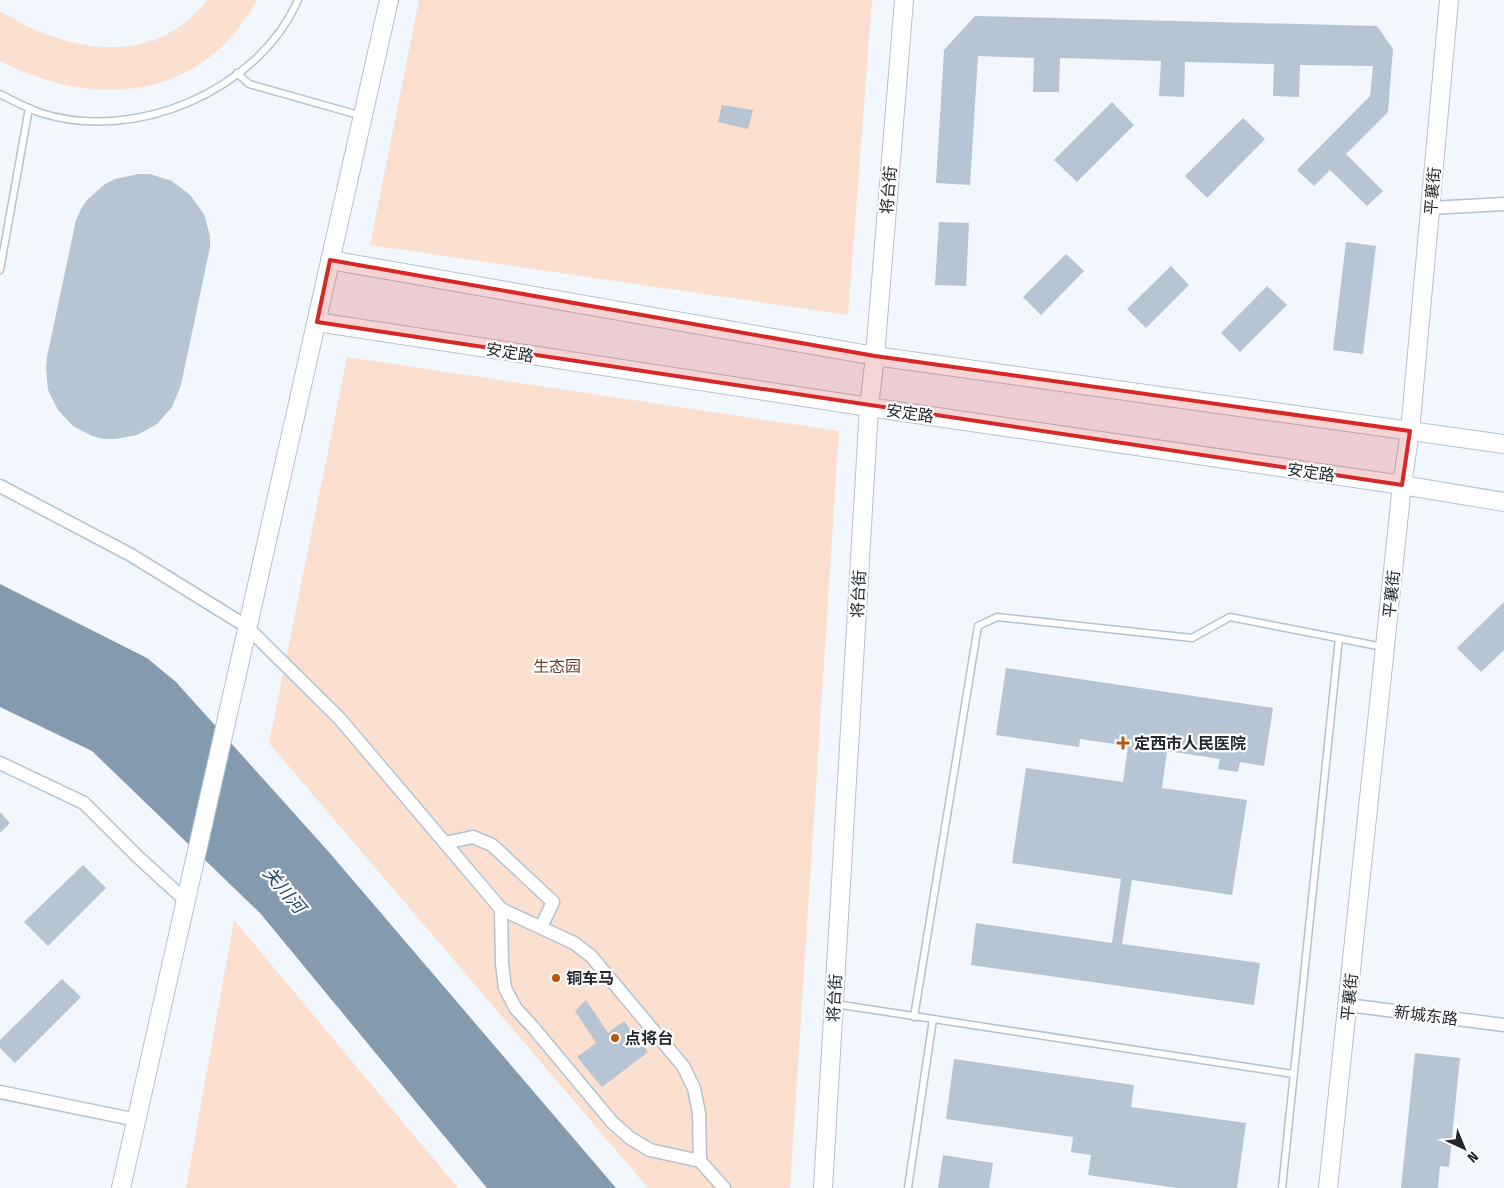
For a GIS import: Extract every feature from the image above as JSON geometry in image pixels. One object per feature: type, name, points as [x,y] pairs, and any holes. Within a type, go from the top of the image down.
[{"type":"street","points":[[121,1188],[246,626],[317,322],[389,0]]},
{"type":"street","name":"将台街","points":[[823,1188],[869,407],[904,0]]},
{"type":"street","name":"平襄街","points":[[1328,1188],[1402,485],[1410,431],[1449,0]]},
{"type":"street","points":[[1430,208],[1504,204]]},
{"type":"street","points":[[330,260],[874,356],[1504,444]]},
{"type":"street","name":"安定路","points":[[317,322],[869,407],[1402,485],[1504,502]]},
{"type":"street","points":[[0,486],[131,555],[246,626],[340,719],[501,908],[574,943],[591,956],[683,1066],[694,1088],[696,1097],[700,1161]]},
{"type":"street","points":[[0,763],[84,803],[138,857],[186,900]]},
{"type":"street","points":[[445,842],[473,837],[492,845],[553,902],[542,927]]},
{"type":"street","points":[[501,908],[502,964],[505,988],[516,1009],[612,1122],[630,1138],[650,1150],[700,1161],[724,1188]]},
{"type":"street","name":"新城东路","points":[[1348,1005],[1504,1025]]},
{"type":"street","points":[[0,1092],[137,1120]]},
{"type":"lane","points":[[0,94],[29,108],[54,116],[82,120],[125,120],[165,112],[191,102],[221,85],[265,50],[287,21],[298,0]]},
{"type":"lane","points":[[237,73],[249,84],[362,116]]},
{"type":"lane","points":[[0,270],[29,108]]},
{"type":"lane","points":[[914,1017],[978,626],[997,617],[1192,638],[1230,617],[1385,647]]},
{"type":"lane","points":[[1282,1188],[1339,638]]},
{"type":"lane","points":[[834,1004],[1294,1074]]},
{"type":"lane","points":[[908,1188],[933,1019]]},
{"type":"highlighted area","points":[[330,260],[875,356],[1410,431],[1402,485],[317,322]]},
{"type":"green space","points":[[207,0],[257,0],[234,34],[207,59],[177,77],[144,87],[109,90],[73,86],[36,77],[0,61],[0,11],[25,25],[52,36],[80,44],[108,47],[135,45],[161,37],[186,22]]},
{"type":"green space","points":[[419,0],[872,0],[848,315],[370,245]]},
{"type":"green space","name":"生态园","points":[[347,357],[839,431],[790,1188],[648,1188],[269,743]]},
{"type":"green space","points":[[234,920],[458,1188],[186,1188]]},
{"type":"water","name":"关川河","points":[[0,584],[147,658],[176,682],[328,851],[616,1188],[487,1188],[260,913],[92,751],[0,707]]},
{"type":"building","points":[[975,16],[1377,26],[1393,49],[1388,112],[1346,154],[1383,191],[1367,206],[1330,170],[1314,186],[1297,170],[1370,96],[1373,66],[1300,65],[1299,97],[1273,96],[1274,64],[1185,62],[1184,97],[1159,96],[1161,61],[1060,58],[1059,92],[1033,92],[1034,58],[978,56],[970,185],[936,183],[944,50]]},
{"type":"building","points":[[1112,102],[1134,125],[1077,182],[1054,160]]},
{"type":"building","points":[[722,105],[753,110],[748,129],[718,122]]},
{"type":"building","points":[[1243,118],[1265,139],[1207,198],[1185,176]]},
{"type":"building","points":[[138,174],[150,174],[172,181],[190,195],[204,214],[210,236],[210,247],[181,385],[172,407],[157,424],[137,435],[103,439],[92,436],[73,426],[58,410],[48,390],[47,357],[76,220],[81,209],[87,200],[105,184],[115,179]]},
{"type":"building","points":[[939,222],[969,223],[966,286],[935,285]]},
{"type":"building","points":[[1346,242],[1376,246],[1363,354],[1333,350]]},
{"type":"building","points":[[1066,254],[1084,271],[1041,315],[1023,297]]},
{"type":"building","points":[[1171,266],[1189,285],[1146,328],[1127,309]]},
{"type":"building","points":[[1267,286],[1287,305],[1240,352],[1221,333]]},
{"type":"building","points":[[1504,602],[1504,650],[1481,672],[1457,648]]},
{"type":"building","points":[[1006,668],[1273,708],[1264,766],[1240,762],[1238,772],[1218,769],[1220,759],[1167,751],[1162,788],[1247,800],[1232,895],[1132,880],[1122,944],[1260,963],[1254,1005],[971,965],[976,923],[1112,943],[1121,879],[1012,863],[1026,768],[1123,782],[1128,746],[1080,739],[1079,747],[996,735]]},
{"type":"building","points":[[0,812],[10,823],[0,833]]},
{"type":"building","points":[[83,865],[106,888],[48,946],[24,922]]},
{"type":"building","points":[[62,979],[81,997],[15,1063],[0,1048],[0,1040]]},
{"type":"building","name":"点将台","points":[[586,1000],[608,1033],[624,1021],[648,1052],[602,1087],[577,1057],[596,1043],[575,1011]]},
{"type":"building","points":[[1415,1053],[1460,1058],[1449,1167],[1440,1166],[1438,1188],[1401,1188]]},
{"type":"building","points":[[954,1059],[1134,1085],[1131,1107],[1246,1123],[1237,1188],[1177,1188],[1088,1175],[1091,1155],[1071,1152],[1073,1137],[946,1119]]},
{"type":"building","points":[[943,1155],[993,1163],[989,1188],[938,1188]]},
{"type":"place","name":"定西市人民医院","points":[[1123,743]]},
{"type":"place","name":"铜车马","points":[[556,978]]},
{"type":"place","name":"点将台","points":[[615,1038]]}]
